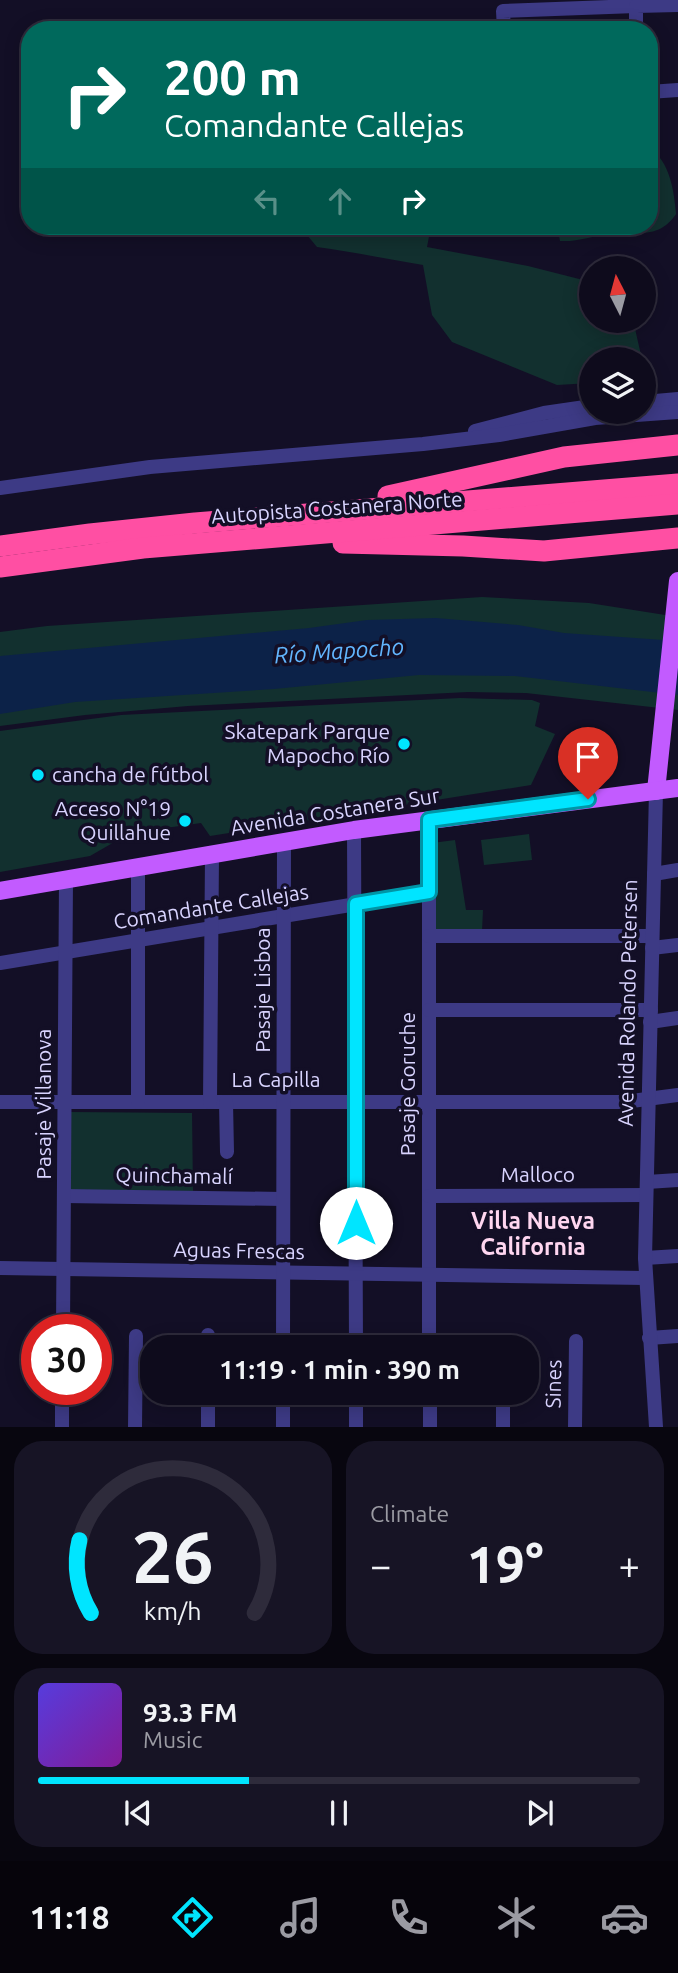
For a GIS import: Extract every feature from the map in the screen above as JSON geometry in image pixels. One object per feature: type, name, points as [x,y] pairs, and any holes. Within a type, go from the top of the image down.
[{"type":"highway","points":[[258,519],[409,492],[564,457],[678,445]]},
{"type":"highway","name":"Autopista Costanera Norte","points":[[0,547],[90,534],[678,484]]},
{"type":"highway","name":"Autopista Costanera Norte","points":[[0,567],[246,538],[678,504]]},
{"type":"highway","points":[[246,538],[284,542],[463,546],[544,551],[678,538]]},
{"type":"main road","name":"Avenida Rolando Petersen","points":[[656,791],[678,581]]},
{"type":"main road","name":"Avenida Costanera Sur","points":[[0,891],[354,830],[678,788]]},
{"type":"street","points":[[504,21],[503,11],[678,5]]},
{"type":"street","points":[[636,6],[636,21]]},
{"type":"street","points":[[658,91],[678,90]]},
{"type":"street","points":[[656,401],[678,400]]},
{"type":"street","points":[[423,444],[544,413],[579,408]]},
{"type":"street","points":[[0,488],[150,467],[423,444],[499,435],[595,418],[678,412]]},
{"type":"street","name":"Avenida Rolando Petersen","points":[[656,791],[645,1258],[656,1427]]},
{"type":"street","name":"Pasaje Goruche","points":[[429,820],[429,1335]]},
{"type":"street","points":[[354,830],[356,1335]]},
{"type":"street","name":"Pasaje Lisboa","points":[[283,1335],[284,842]]},
{"type":"street","points":[[210,1102],[212,855]]},
{"type":"street","points":[[138,867],[138,1102]]},
{"type":"street","points":[[654,874],[678,870]]},
{"type":"street","name":"Pasaje Villanova","points":[[63,1314],[66,879]]},
{"type":"street","name":"Comandante Callejas","points":[[0,963],[429,892]]},
{"type":"street","points":[[429,936],[678,945]]},
{"type":"street","points":[[429,1010],[678,1018]]},
{"type":"street","name":"La Capilla","points":[[0,1102],[624,1102],[678,1095]]},
{"type":"street","points":[[226,1102],[227,1152]]},
{"type":"street","name":"Malloco","points":[[429,1196],[647,1189],[678,1180]]},
{"type":"street","name":"Quinchamalí","points":[[64,1196],[283,1199]]},
{"type":"street","points":[[645,1258],[678,1256]]},
{"type":"street","name":"Aguas Frescas","points":[[0,1268],[645,1278]]},
{"type":"street","points":[[135,1427],[136,1336]]},
{"type":"street","points":[[649,1338],[678,1336]]},
{"type":"street","name":"Sines","points":[[575,1427],[576,1341]]},
{"type":"street","points":[[62,1405],[62,1427]]},
{"type":"street","points":[[208,1405],[208,1427]]},
{"type":"street","points":[[283,1405],[283,1427]]},
{"type":"street","points":[[356,1405],[356,1427]]},
{"type":"street","points":[[430,1405],[430,1427]]},
{"type":"street","points":[[503,1405],[503,1427]]},
{"type":"green space","points":[[658,155],[672,186],[676,214],[658,230]]},
{"type":"green space","points":[[307,235],[429,235],[427,247],[528,266],[579,279],[579,333],[636,333],[639,347],[579,347],[579,384],[557,385],[452,342],[432,315],[423,265],[317,247]]},
{"type":"green space","points":[[559,235],[605,235],[573,241],[560,241]]},
{"type":"green space","points":[[482,597],[589,603],[678,617],[678,710],[526,693],[468,692],[188,706],[0,726],[0,632],[47,626]]},
{"type":"green space","points":[[460,698],[532,700],[540,703],[535,726],[555,734],[531,785],[210,836],[201,823],[130,833],[90,856],[0,872],[0,731],[121,715]]},
{"type":"green space","points":[[529,834],[532,860],[484,865],[481,840]]},
{"type":"green space","points":[[455,840],[466,910],[483,910],[482,931],[434,929],[432,843]]},
{"type":"green space","points":[[70,1112],[192,1113],[193,1191],[68,1190]]},
{"type":"water","name":"Río Mapocho","points":[[436,618],[518,625],[564,633],[678,641],[678,695],[515,676],[419,675],[274,689],[75,702],[0,714],[0,656],[309,628],[367,620]]},
{"type":"place","name":"Skatepark Parque Mapocho Río","points":[[404,744]]},
{"type":"place","name":"cancha de fútbol","points":[[38,775]]},
{"type":"place","name":"Acceso N°19 Quillahue","points":[[185,821]]},
{"type":"district","name":"Villa Nueva California","points":[[533,1234]]},
{"type":"route","points":[[356,1223],[356,904],[429,892],[429,820],[588,799]]}]
